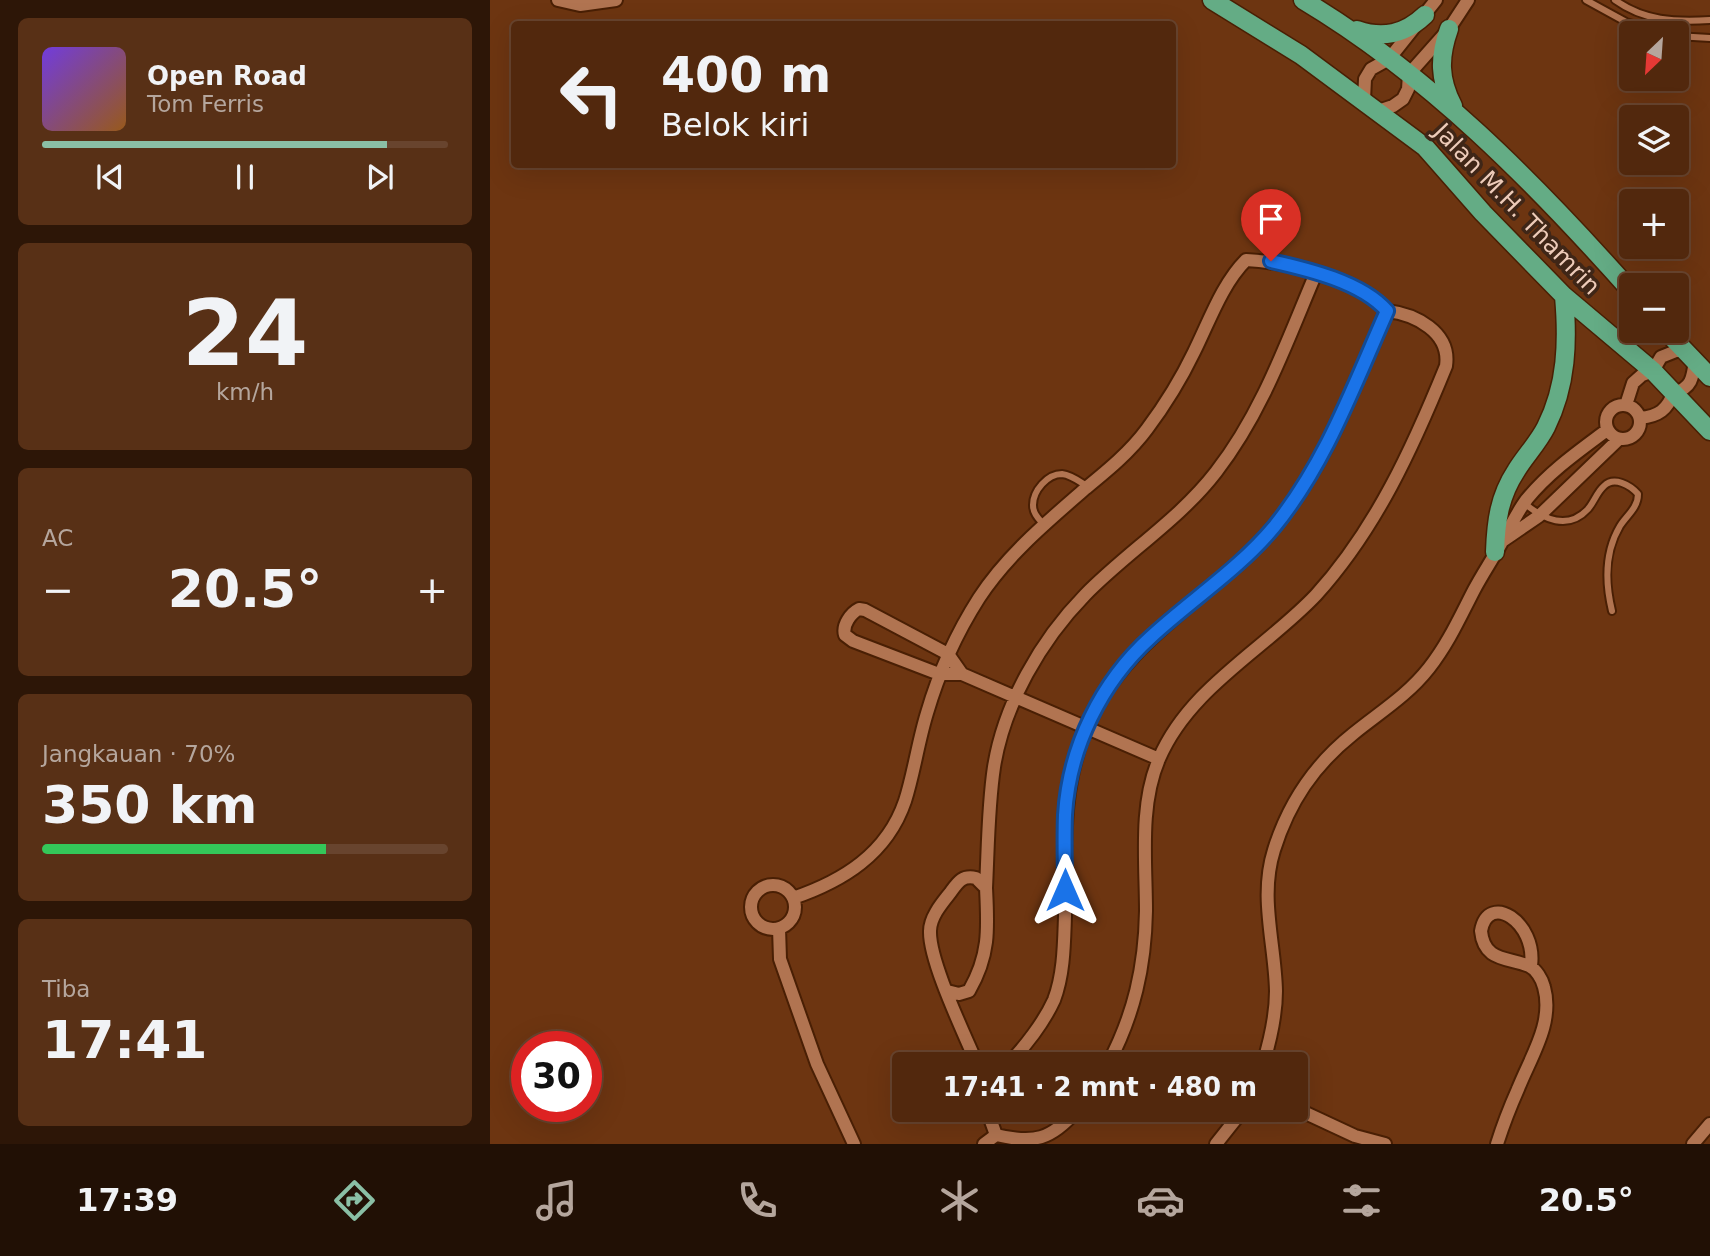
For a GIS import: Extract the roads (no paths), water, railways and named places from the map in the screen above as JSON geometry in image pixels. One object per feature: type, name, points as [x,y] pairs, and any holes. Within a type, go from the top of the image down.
[{"type":"main road","name":"Jalan M.H. Thamrin","points":[[1212,0],[1300,55],[1425,147],[1483,213],[1564,296],[1653,370],[1710,431]]},
{"type":"main road","points":[[1303,0],[1344,24],[1409,74]]},
{"type":"main road","points":[[1344,24],[1367,33],[1392,34],[1416,23],[1425,15]]},
{"type":"main road","points":[[1449,29],[1442,48],[1444,88],[1453,106],[1466,121]]},
{"type":"main road","name":"Jalan M.H. Thamrin","points":[[1409,74],[1466,121],[1527,178],[1619,278]]},
{"type":"main road","points":[[1499,547],[1498,509],[1505,489],[1546,428],[1560,389],[1567,344],[1564,296]]},
{"type":"main road","points":[[1678,343],[1710,377]]},
{"type":"street","points":[[558,0],[580,5],[616,0]]},
{"type":"street","points":[[1436,0],[1389,59],[1371,69],[1365,79],[1371,106],[1393,106],[1403,99],[1408,89],[1409,74],[1449,29],[1468,0]]},
{"type":"street","points":[[793,898],[819,890],[843,877],[884,841],[905,801],[939,674],[961,628],[998,572],[1044,525],[1128,451],[1165,404],[1227,287],[1246,260],[1271,261],[1316,273],[1362,290],[1378,300],[1387,311],[1403,313],[1434,331],[1446,349],[1446,366],[1426,415],[1391,486],[1354,550],[1287,624],[1214,685],[1185,716],[1159,759],[1149,796],[1145,868],[1146,915],[1139,987],[1123,1037],[1115,1052]]},
{"type":"street","points":[[947,991],[959,994],[969,991],[985,954],[988,933],[986,888],[994,765],[1016,698],[1048,640],[1065,618],[1086,595],[1191,500],[1234,449],[1259,404],[1316,273]]},
{"type":"street","points":[[1017,1052],[1042,1020],[1054,1000],[1059,983],[1064,949],[1065,815],[1069,786],[1086,729],[1098,701],[1150,637],[1210,589],[1256,546],[1293,502],[1325,451],[1387,311]]},
{"type":"street","points":[[1626,405],[1633,383],[1653,370],[1656,363],[1668,352],[1690,356],[1689,386],[1674,392],[1663,411],[1652,417],[1640,418]]},
{"type":"street","points":[[1626,405],[1637,412],[1640,418],[1639,430],[1631,438],[1619,439],[1607,430],[1607,414],[1615,407],[1626,405]]},
{"type":"street","points":[[1267,1052],[1276,994],[1268,920],[1268,884],[1273,851],[1293,802],[1308,778],[1353,734],[1403,696],[1428,670],[1446,645],[1524,503],[1569,458],[1607,430]]},
{"type":"street","points":[[1499,547],[1539,516],[1619,439]]},
{"type":"street","points":[[1569,458],[1584,473]]},
{"type":"street","points":[[962,674],[948,654],[865,610],[855,611],[846,624],[844,633],[853,641],[939,674],[962,674],[1159,759]]},
{"type":"street","points":[[972,1052],[947,991],[930,936],[931,923],[939,908],[964,878],[976,878],[986,888]]},
{"type":"street","points":[[774,885],[785,888],[793,898],[793,916],[779,928],[766,927],[756,920],[751,909],[753,897],[762,888],[774,885]]},
{"type":"street","points":[[1497,1144],[1539,1042],[1546,1019],[1545,991],[1541,979],[1531,966],[1504,960],[1486,947],[1481,931],[1486,920],[1497,914],[1504,914],[1517,920],[1529,939],[1531,966]]},
{"type":"street","points":[[779,928],[780,959],[817,1064],[854,1144]]},
{"type":"street","points":[[1308,1114],[1355,1136],[1382,1144]]},
{"type":"street","points":[[991,1122],[996,1135]]},
{"type":"street","points":[[996,1135],[1018,1142],[1034,1142],[1066,1122]]},
{"type":"street","points":[[1216,1144],[1233,1122]]},
{"type":"street","points":[[1693,1144],[1710,1124]]},
{"type":"street","points":[[984,1144],[996,1135]]},
{"type":"lane","points":[[1586,0],[1624,21]]},
{"type":"lane","points":[[1615,0],[1648,17],[1668,21],[1710,20]]},
{"type":"lane","points":[[1689,37],[1710,38]]},
{"type":"lane","points":[[1044,525],[1035,514],[1033,505],[1035,493],[1047,479],[1060,474],[1073,477],[1088,487]]},
{"type":"lane","points":[[1524,503],[1539,516],[1560,522],[1575,519],[1586,511],[1602,487],[1608,483],[1617,481],[1632,486],[1638,494],[1635,507],[1620,526],[1608,559],[1606,580],[1612,611]]}]
